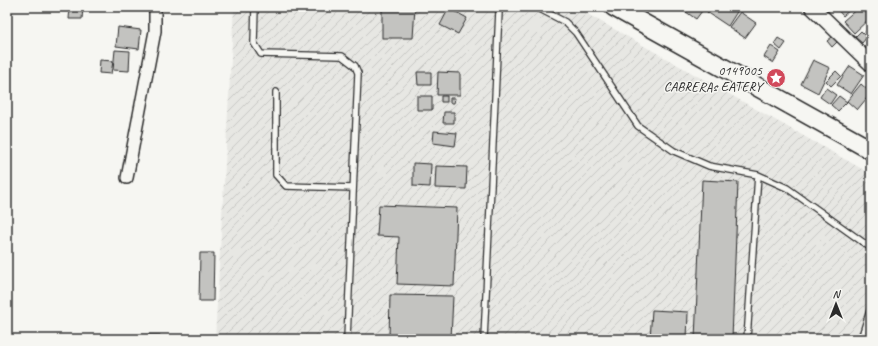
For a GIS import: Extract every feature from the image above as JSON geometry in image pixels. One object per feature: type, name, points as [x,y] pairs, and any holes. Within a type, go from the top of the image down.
[{"type":"main road","points":[[614,7],[871,150]]},
{"type":"street","points":[[128,178],[155,31],[155,7]]},
{"type":"street","points":[[812,7],[871,64]]},
{"type":"lane","points":[[255,7],[254,43],[261,54],[342,56],[355,66],[358,73],[347,339]]},
{"type":"lane","points":[[484,339],[500,7]]},
{"type":"lane","points":[[536,7],[565,22],[576,33],[638,126],[674,151],[709,166],[758,175],[788,188],[871,248]]},
{"type":"lane","points":[[276,92],[276,175],[286,186],[353,188]]},
{"type":"lane","points":[[747,339],[758,175]]},
{"type":"lane","points":[[861,339],[871,307]]},
{"type":"shaded area","points":[[234,7],[575,7],[871,174],[871,339],[215,339]]},
{"type":"building","points":[[70,7],[83,8],[82,19],[69,19]]},
{"type":"building","points":[[382,7],[415,7],[413,38],[382,38]]},
{"type":"building","points":[[679,7],[705,7],[696,19]]},
{"type":"building","points":[[710,7],[740,7],[728,26],[707,12]]},
{"type":"building","points":[[835,7],[853,7],[843,16]]},
{"type":"building","points":[[859,7],[862,7],[871,17],[854,33],[843,21]]},
{"type":"building","points":[[449,8],[467,18],[458,34],[440,25]]},
{"type":"building","points":[[740,12],[756,23],[745,38],[729,27]]},
{"type":"building","points":[[118,27],[141,30],[139,49],[116,46]]},
{"type":"building","points":[[871,27],[871,38],[865,32]]},
{"type":"building","points":[[861,31],[867,37],[862,43],[855,37]]},
{"type":"building","points":[[832,37],[837,42],[832,47],[827,41]]},
{"type":"building","points":[[778,38],[786,43],[781,50],[774,44]]},
{"type":"building","points":[[771,46],[780,52],[773,63],[764,57]]},
{"type":"building","points":[[115,50],[130,51],[129,71],[113,70]]},
{"type":"building","points":[[100,60],[113,61],[111,74],[99,73]]},
{"type":"building","points":[[813,60],[830,68],[818,93],[801,84]]},
{"type":"building","points":[[850,66],[864,75],[851,94],[837,85]]},
{"type":"building","points":[[836,71],[841,76],[831,86],[826,81]]},
{"type":"building","points":[[417,72],[431,72],[431,85],[418,85]]},
{"type":"building","points":[[438,72],[460,73],[460,95],[437,95]]},
{"type":"building","points":[[861,84],[871,93],[857,110],[847,101]]},
{"type":"building","points":[[826,88],[836,95],[830,104],[820,97]]},
{"type":"building","points":[[417,96],[432,96],[432,110],[417,110]]},
{"type":"building","points":[[441,96],[447,96],[447,102],[441,102]]},
{"type":"building","points":[[839,96],[847,102],[838,111],[831,105]]},
{"type":"building","points":[[450,98],[455,98],[454,103],[450,103]]},
{"type":"building","points":[[444,112],[454,112],[454,123],[443,123]]},
{"type":"building","points":[[434,131],[457,133],[455,146],[433,143]]},
{"type":"building","points":[[413,163],[431,164],[430,187],[413,186]]},
{"type":"building","points":[[436,166],[467,167],[466,189],[435,188]]},
{"type":"building","points":[[702,180],[738,182],[732,339],[695,339]]},
{"type":"building","points":[[379,205],[457,208],[454,286],[397,284],[399,237],[377,236]]},
{"type":"building","points":[[200,253],[214,253],[213,301],[199,301]]},
{"type":"building","points":[[390,295],[453,296],[451,339],[389,339]]},
{"type":"building","points":[[652,310],[688,312],[687,339],[650,339]]},
{"type":"building","points":[[136,335],[160,335],[160,339],[136,339]]},
{"type":"place","name":"0149005 CABRERAs EATERY","points":[[776,78]]}]
